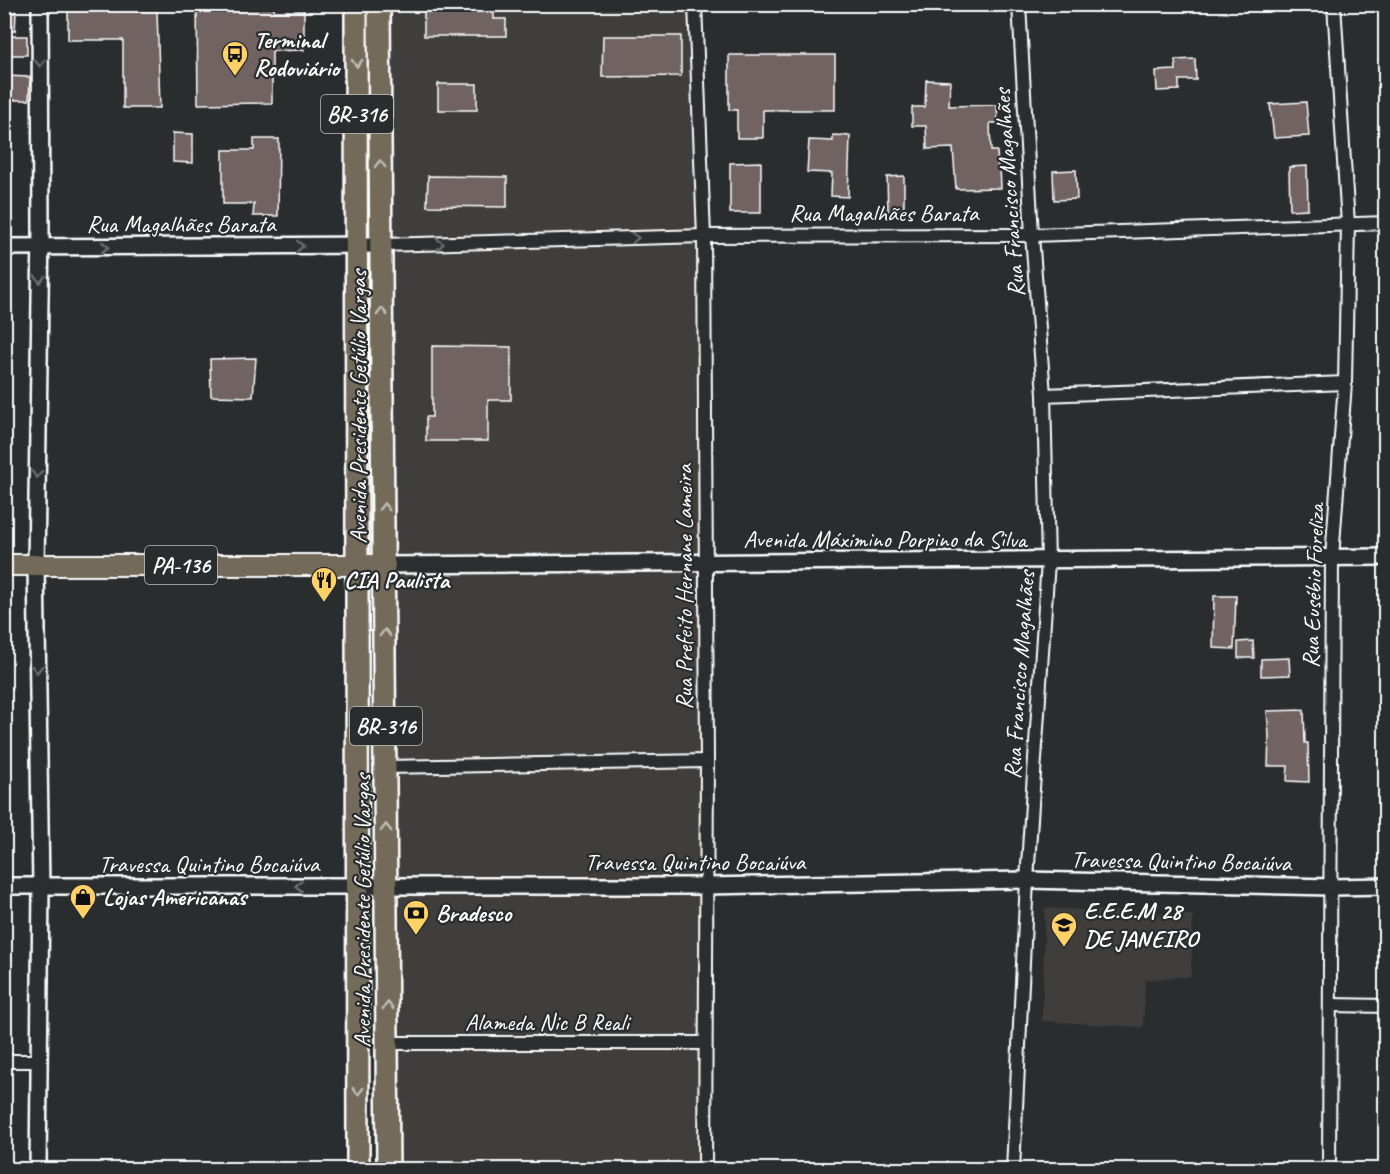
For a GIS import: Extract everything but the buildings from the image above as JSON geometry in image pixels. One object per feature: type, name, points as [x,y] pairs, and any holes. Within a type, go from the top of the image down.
[{"type":"highway","name":"Avenida Presidente Getúlio Vargas","points":[[356,4],[358,1170]]},
{"type":"highway","name":"Avenida Presidente Getúlio Vargas","points":[[379,4],[388,1170]]},
{"type":"main road","name":"PA-136","points":[[4,565],[385,565]]},
{"type":"street","points":[[38,1170],[41,887],[36,565],[40,4]]},
{"type":"street","name":"Rua Prefeito Hernane Lameira","points":[[695,4],[704,236],[705,1170]]},
{"type":"street","name":"Rua Francisco Magalhães","points":[[1013,1170],[1027,880],[1048,561],[1044,395],[1019,4]]},
{"type":"street","name":"Rua Eusébio Foreliza","points":[[1329,1170],[1332,558],[1346,384],[1348,224],[1334,4]]},
{"type":"street","name":"Rua Magalhães Barata","points":[[4,247],[382,245],[704,236],[1032,235],[1386,223]]},
{"type":"street","points":[[1044,395],[1346,384]]},
{"type":"street","name":"Avenida Máximino Porpino da Silva","points":[[385,565],[1386,557]]},
{"type":"street","points":[[386,767],[706,761]]},
{"type":"street","name":"Travessa Quintino Bocaiúva","points":[[4,886],[706,886],[1027,880],[1331,887],[1386,886]]},
{"type":"street","points":[[1331,1005],[1386,1006]]},
{"type":"street","name":"Alameda Nic B Reali","points":[[388,1042],[705,1042]]},
{"type":"street","points":[[4,1061],[38,1061]]},
{"type":"shaded area","points":[[389,5],[694,5],[703,245],[705,1169],[387,1170]]},
{"type":"shaded area","points":[[1045,908],[1193,915],[1191,976],[1145,980],[1143,1027],[1042,1021]]},
{"type":"place","name":"Terminal Rodoviário","points":[[235,77]]},
{"type":"place","name":"CIA Paulista","points":[[324,603]]},
{"type":"place","name":"Lojas Americanas","points":[[83,920]]},
{"type":"place","name":"Bradesco","points":[[416,936]]},
{"type":"place","name":"E.E.E.M 28 DE JANEIRO","points":[[1064,948]]}]
